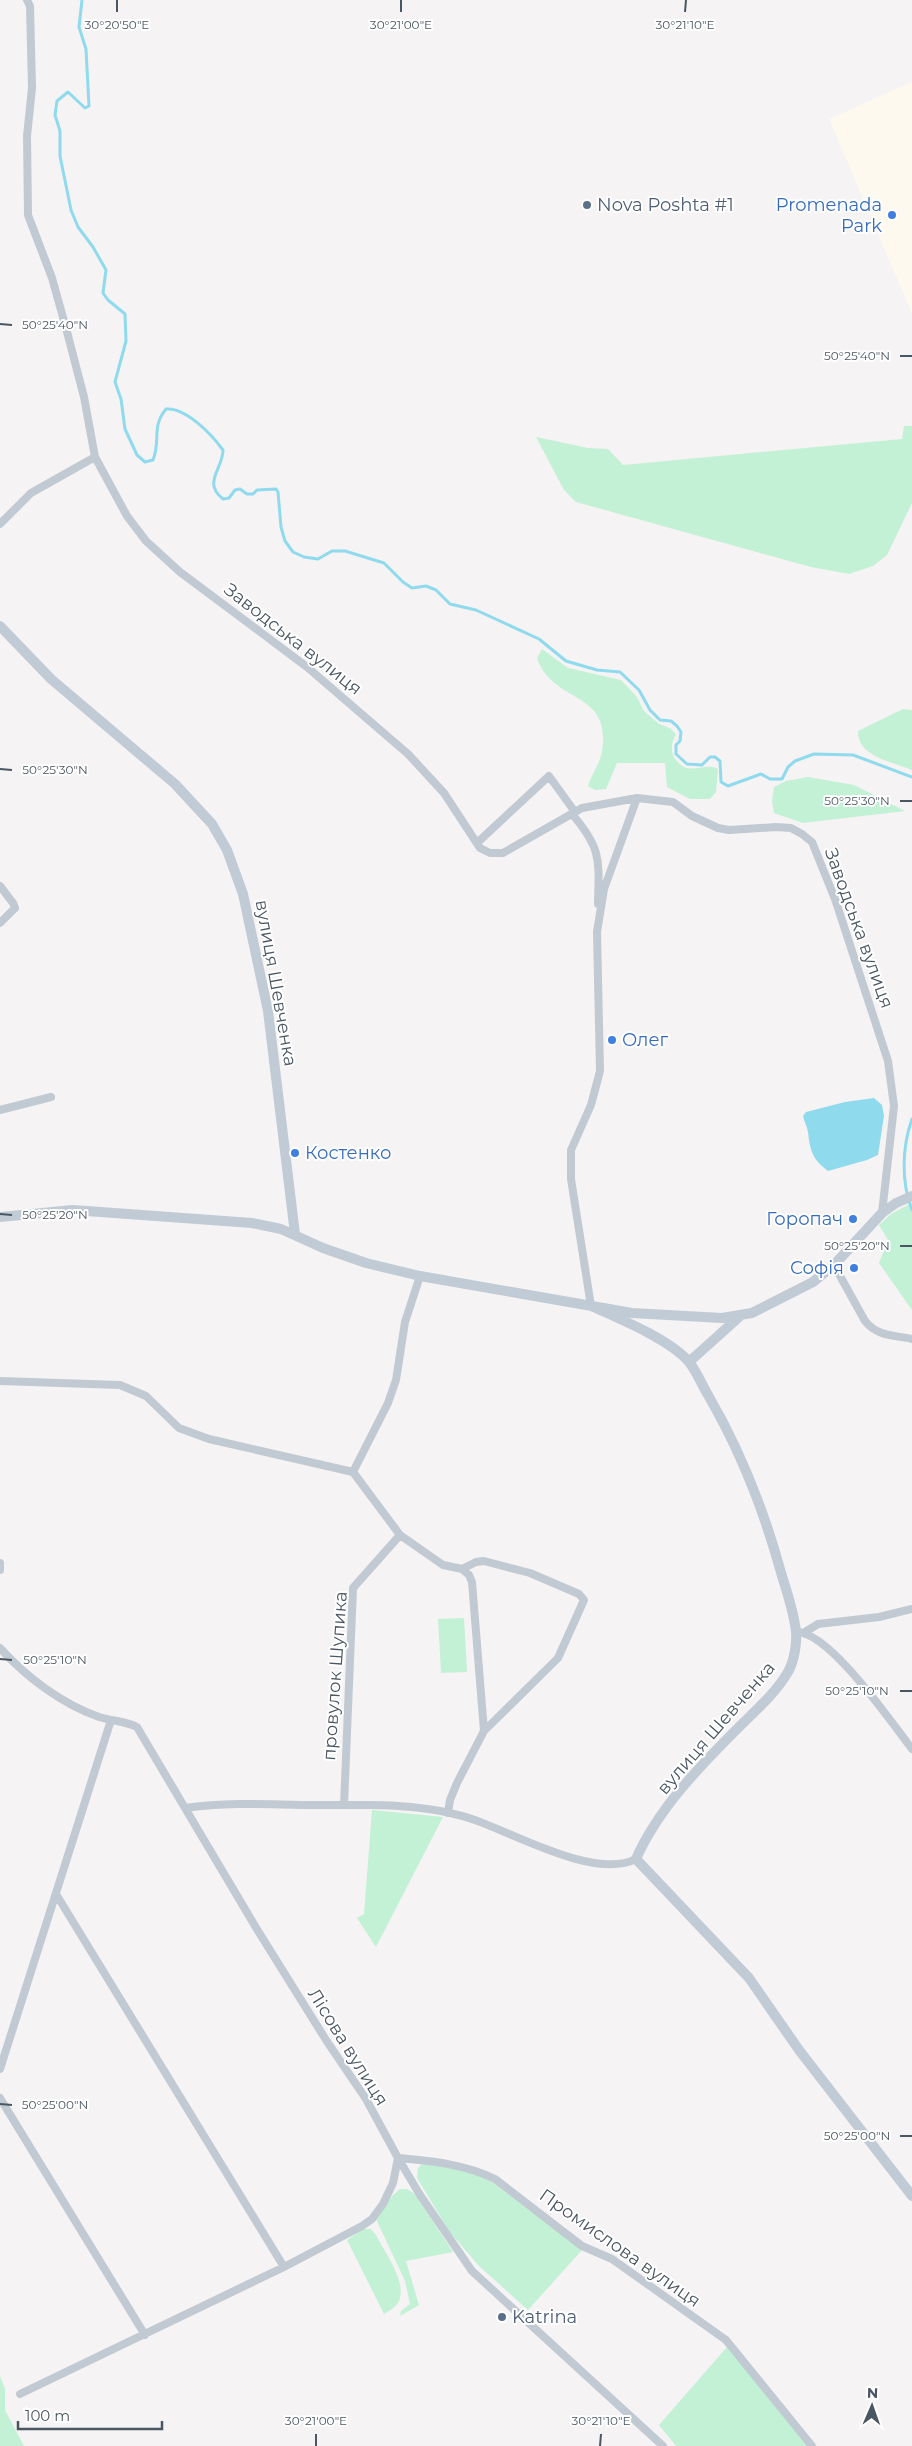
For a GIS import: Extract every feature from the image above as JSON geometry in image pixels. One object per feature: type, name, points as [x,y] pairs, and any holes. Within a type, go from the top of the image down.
[{"type":"street","name":"Заводська вулиця","points":[[27,0],[30,6],[32,88],[27,136],[28,215],[52,278],[66,328],[84,397],[95,457],[127,516],[146,541],[180,572],[307,667],[408,754],[444,793],[477,843],[490,853],[503,853],[582,808],[637,798],[673,802],[692,816],[718,828],[790,828],[802,834],[816,850],[876,1020],[888,1061],[894,1113],[882,1213]]},
{"type":"street","points":[[0,524],[31,493],[95,457]]},
{"type":"street","name":"вулиця Шевченка","points":[[0,626],[51,679],[175,784],[212,824],[228,852],[243,894],[268,1011],[295,1234]]},
{"type":"street","points":[[477,843],[550,776],[593,842],[597,856],[600,1071],[596,1092],[576,1138],[570,1159],[571,1178],[592,1306]]},
{"type":"street","points":[[597,932],[604,889],[637,798]]},
{"type":"street","points":[[0,886],[13,903],[14,911],[0,923]]},
{"type":"street","points":[[0,1110],[51,1097]]},
{"type":"street","name":"вулиця Шевченка","points":[[0,1217],[74,1210],[252,1223],[295,1234],[343,1256],[420,1276],[632,1313],[677,1317],[739,1316],[752,1313],[789,1296],[813,1282],[834,1265],[882,1213],[900,1200],[912,1196]]},
{"type":"street","points":[[834,1265],[872,1329],[888,1336],[912,1339]]},
{"type":"street","points":[[353,1472],[388,1403],[396,1380],[405,1322],[420,1276]]},
{"type":"street","name":"вулиця Шевченка","points":[[592,1306],[656,1338],[689,1362],[726,1426],[747,1470],[771,1536],[801,1632],[788,1671],[771,1694],[707,1760],[663,1813],[645,1840],[636,1859]]},
{"type":"street","name":"вулиця Шевченка","points":[[689,1362],[739,1316]]},
{"type":"street","points":[[0,1381],[120,1386],[146,1396],[179,1428],[209,1439],[353,1472],[400,1535],[443,1565],[462,1569],[469,1575],[472,1582],[484,1731]]},
{"type":"street","name":"провулок Шупика","points":[[344,1805],[353,1588],[400,1535]]},
{"type":"street","points":[[448,1813],[450,1800],[457,1783],[484,1731],[558,1658],[584,1600],[580,1594],[530,1573],[484,1561],[476,1562],[462,1569]]},
{"type":"street","points":[[0,1563],[0,1570]]},
{"type":"street","points":[[801,1632],[818,1624],[879,1616],[912,1608]]},
{"type":"street","points":[[801,1632],[825,1645],[844,1664],[912,1749]]},
{"type":"street","name":"Лісова вулиця","points":[[0,1648],[37,1683],[81,1709],[137,1727],[255,1926],[326,2040],[366,2099],[398,2158]]},
{"type":"street","points":[[0,2069],[111,1720]]},
{"type":"street","points":[[185,1808],[230,1804],[388,1806],[448,1813],[471,1818],[546,1848],[594,1864],[612,1866],[627,1864],[636,1859],[749,1978],[799,2050],[912,2196]]},
{"type":"street","points":[[56,1894],[284,2268]]},
{"type":"street","points":[[0,2098],[145,2335]]},
{"type":"street","points":[[20,2394],[284,2268],[362,2226],[372,2219],[383,2204],[393,2183],[398,2158]]},
{"type":"street","points":[[398,2158],[420,2195],[472,2271],[663,2446]]},
{"type":"street","name":"Промислова вулиця","points":[[398,2158],[434,2162],[480,2172],[495,2179],[582,2246],[612,2259],[726,2340],[812,2446]]},
{"type":"shaded area","name":"Promenada Park","points":[[912,82],[912,314],[829,119]]},
{"type":"green space","points":[[904,426],[912,426],[912,503],[887,555],[873,566],[849,574],[811,567],[576,502],[564,490],[536,437],[588,448],[608,449],[623,465],[902,439]]},
{"type":"green space","points":[[542,649],[568,668],[621,680],[637,697],[644,711],[659,724],[670,728],[676,734],[672,751],[679,764],[690,768],[713,767],[718,769],[716,792],[710,799],[690,799],[667,787],[665,763],[617,763],[606,789],[595,790],[588,786],[600,760],[603,731],[598,717],[590,707],[555,684],[545,673],[537,658]]},
{"type":"green space","points":[[903,709],[912,710],[912,770],[877,757],[863,747],[859,740],[858,731]]},
{"type":"green space","points":[[808,777],[854,785],[905,811],[803,823],[774,813],[772,801],[774,787],[786,781]]},
{"type":"green space","points":[[912,1203],[912,1310],[879,1263],[888,1240],[879,1225],[891,1214]]},
{"type":"green space","points":[[464,1618],[467,1672],[441,1673],[438,1619]]},
{"type":"green space","points":[[372,1810],[443,1817],[376,1947],[357,1918],[364,1914]]},
{"type":"green space","points":[[422,2164],[462,2169],[484,2176],[582,2250],[528,2310],[479,2266],[449,2231],[417,2178],[418,2168]]},
{"type":"green space","points":[[400,2189],[407,2189],[415,2194],[453,2252],[406,2261],[419,2305],[400,2316],[401,2311],[410,2304],[405,2281],[376,2219],[393,2195]]},
{"type":"green space","points":[[363,2229],[371,2229],[376,2235],[398,2276],[401,2293],[399,2301],[384,2314],[347,2240]]},
{"type":"green space","points":[[727,2347],[808,2446],[676,2446],[659,2425]]},
{"type":"green space","points":[[0,2376],[5,2389],[5,2410],[24,2446],[0,2446]]},
{"type":"water","points":[[874,1098],[882,1105],[884,1116],[878,1155],[828,1171],[818,1162],[813,1154],[803,1116],[806,1112],[845,1102]]},
{"type":"waterway","points":[[82,0],[79,27],[86,49],[89,106],[85,108],[68,92],[57,101],[55,115],[60,131],[60,156],[71,210],[78,227],[93,247],[106,270],[103,293],[108,300],[125,314],[126,341],[115,382],[121,399],[125,429],[137,455],[145,462],[153,460],[157,428],[161,416],[166,409],[182,412],[198,423],[223,450],[214,481],[214,487],[223,499],[229,498],[235,490],[240,489],[247,494],[253,494],[257,490],[276,489],[278,492],[281,527],[285,541],[293,552],[304,557],[318,559],[332,551],[345,551],[384,563],[403,582],[412,588],[426,586],[436,590],[450,604],[476,610],[539,639],[566,661],[597,670],[620,672],[639,690],[650,710],[660,720],[671,721],[677,726],[681,732],[680,741],[676,745],[676,754],[687,764],[702,765],[710,757],[715,757],[720,761],[721,782],[728,786],[761,774],[770,779],[782,779],[788,767],[795,761],[814,754],[853,755],[912,777]]},
{"type":"waterway","points":[[912,1119],[906,1141],[904,1164],[906,1188],[912,1210]]},
{"type":"place","name":"Nova Poshta #1","points":[[587,205]]},
{"type":"place","name":"Promenada Park","points":[[892,215]]},
{"type":"place","name":"Олег","points":[[612,1040]]},
{"type":"place","name":"Костенко","points":[[295,1153]]},
{"type":"place","name":"Горопач","points":[[853,1219]]},
{"type":"place","name":"Софія","points":[[854,1268]]},
{"type":"place","name":"Katrina","points":[[502,2317]]}]
